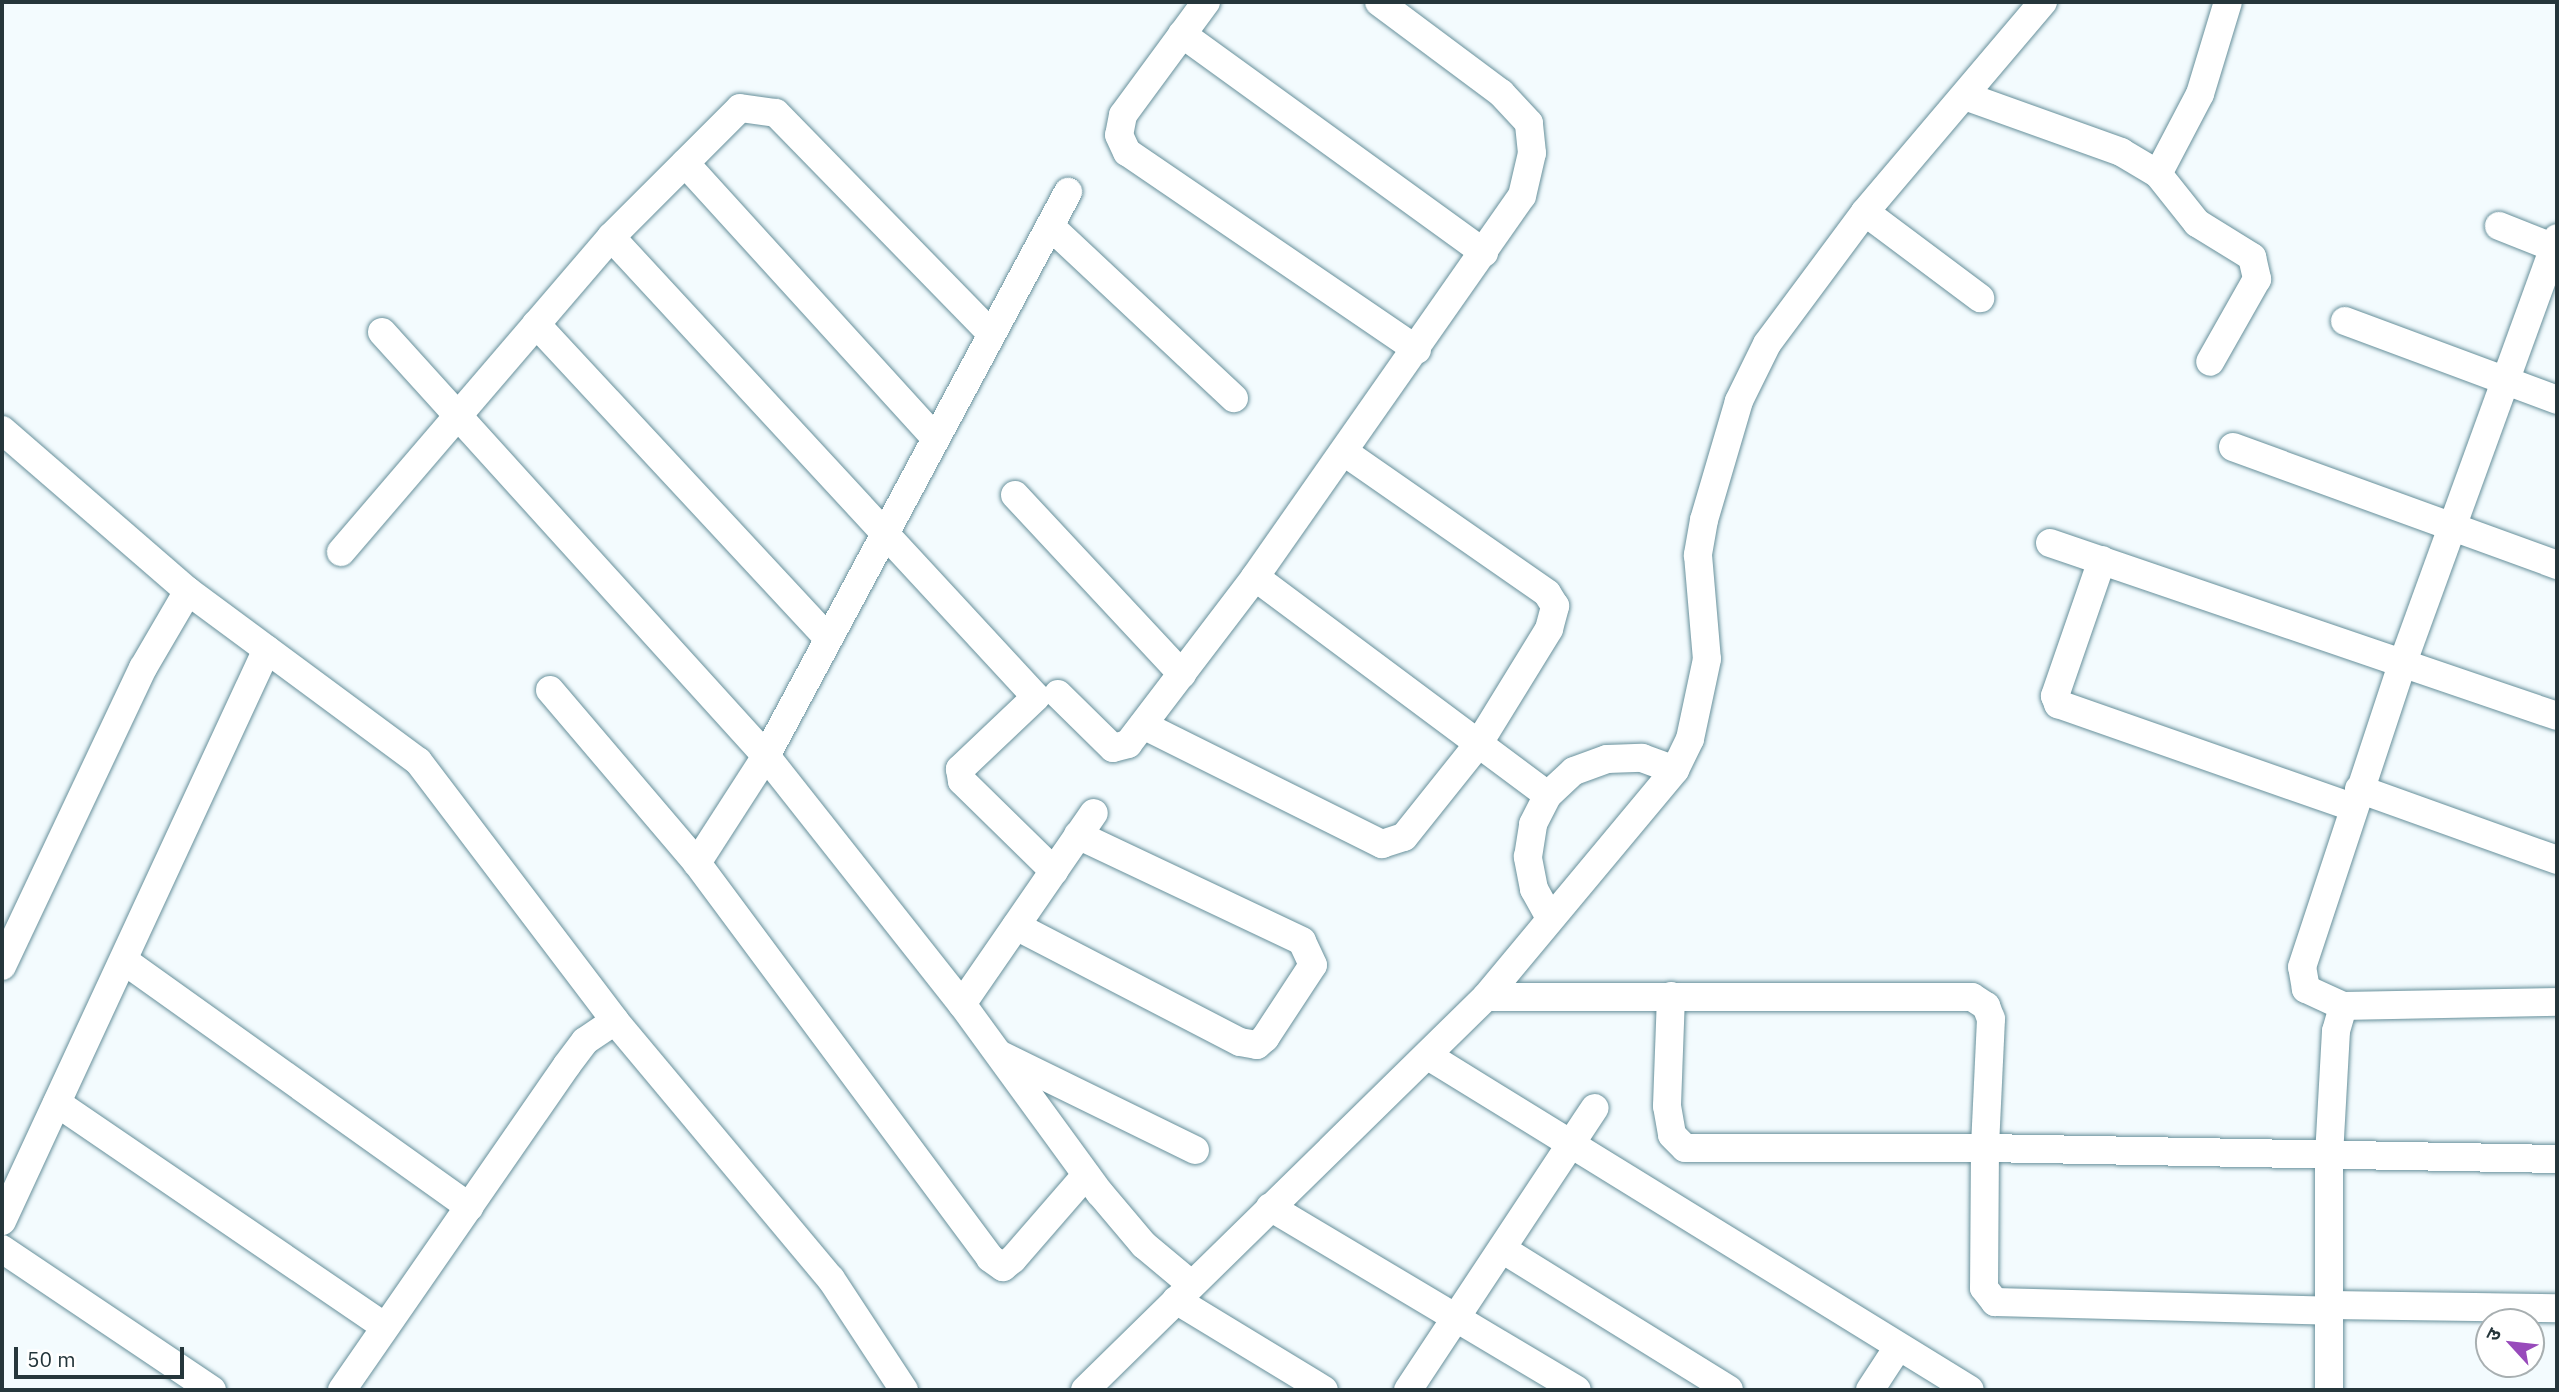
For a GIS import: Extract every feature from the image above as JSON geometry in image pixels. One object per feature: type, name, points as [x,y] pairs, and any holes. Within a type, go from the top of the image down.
[{"type":"street","points":[[1206,2],[1124,115],[1119,135],[1127,152],[1417,350]]},
{"type":"street","points":[[1058,694],[1113,748],[1124,748],[1255,577],[1417,350],[1522,196],[1532,153],[1529,123],[1501,93],[1379,2]]},
{"type":"street","points":[[1085,1390],[1270,1207],[1430,1057],[1486,997],[1675,770],[1701,706],[1707,659],[1698,555],[1704,520],[1739,401],[1767,344],[1865,212],[2043,2]]},
{"type":"street","points":[[2158,174],[2200,94],[2228,2]]},
{"type":"street","points":[[1182,34],[1484,253]]},
{"type":"street","points":[[1965,96],[2121,152],[2158,174],[2178,206],[2257,267],[2210,362]]},
{"type":"street","points":[[341,552],[458,410],[611,237],[740,108],[776,113],[991,333]]},
{"type":"street","points":[[685,163],[934,437]]},
{"type":"street","points":[[697,863],[766,756],[882,532],[1068,192]]},
{"type":"street","points":[[1865,212],[1980,298]]},
{"type":"street","points":[[1050,226],[1234,398]]},
{"type":"street","points":[[2499,226],[2556,245],[2355,798],[2302,967],[2306,989],[2337,1004],[2557,1002]]},
{"type":"street","points":[[611,237],[1036,697],[960,769],[962,781],[1054,871]]},
{"type":"street","points":[[2345,321],[2557,400]]},
{"type":"street","points":[[536,324],[827,637]]},
{"type":"street","points":[[382,332],[458,410],[766,756],[962,1004],[1086,1175],[1184,1292],[1324,1390]]},
{"type":"street","points":[[2,430],[188,591],[418,761],[615,1021],[831,1279],[904,1390]]},
{"type":"street","points":[[2233,447],[2557,565]]},
{"type":"street","points":[[1143,725],[1382,844],[1404,837],[1479,743],[1549,629],[1555,606],[1547,593],[1344,452]]},
{"type":"street","points":[[1015,495],[1182,674]]},
{"type":"street","points":[[2050,543],[2557,716]]},
{"type":"street","points":[[2102,560],[2055,696],[2058,704],[2557,860]]},
{"type":"street","points":[[1255,577],[1548,795]]},
{"type":"street","points":[[2,966],[143,668],[188,591]]},
{"type":"street","points":[[2,1221],[12,1175],[57,1103],[127,962],[267,649]]},
{"type":"street","points":[[550,690],[697,863],[990,1258],[1003,1267],[1013,1259],[1086,1175]]},
{"type":"street","points":[[1550,918],[1534,889],[1528,857],[1533,824],[1548,795],[1574,771],[1607,759],[1642,758],[1675,770]]},
{"type":"street","points":[[962,1004],[1086,824],[1302,941],[1313,965],[1265,1038],[1256,1045],[1240,1042],[1016,926]]},
{"type":"street","points":[[127,962],[469,1207]]},
{"type":"street","points":[[1671,996],[1667,1106],[1672,1135],[1685,1148],[1985,1148],[2557,1159]]},
{"type":"street","points":[[1486,997],[1972,997],[1986,1006],[1991,1019],[1985,1148],[1984,1288],[1995,1302],[2331,1308],[2557,1308]]},
{"type":"street","points":[[2329,1390],[2329,1156],[2337,1004]]},
{"type":"street","points":[[342,1390],[585,1041],[615,1021]]},
{"type":"street","points":[[999,1054],[1195,1150]]},
{"type":"street","points":[[1430,1057],[1569,1147],[1970,1390]]},
{"type":"street","points":[[57,1103],[385,1328]]},
{"type":"street","points":[[1408,1390],[1595,1108]]},
{"type":"street","points":[[1270,1207],[1577,1390]]},
{"type":"street","points":[[2,1249],[212,1390]]},
{"type":"street","points":[[1502,1249],[1729,1390]]},
{"type":"street","points":[[1870,1390],[1898,1347]]}]
